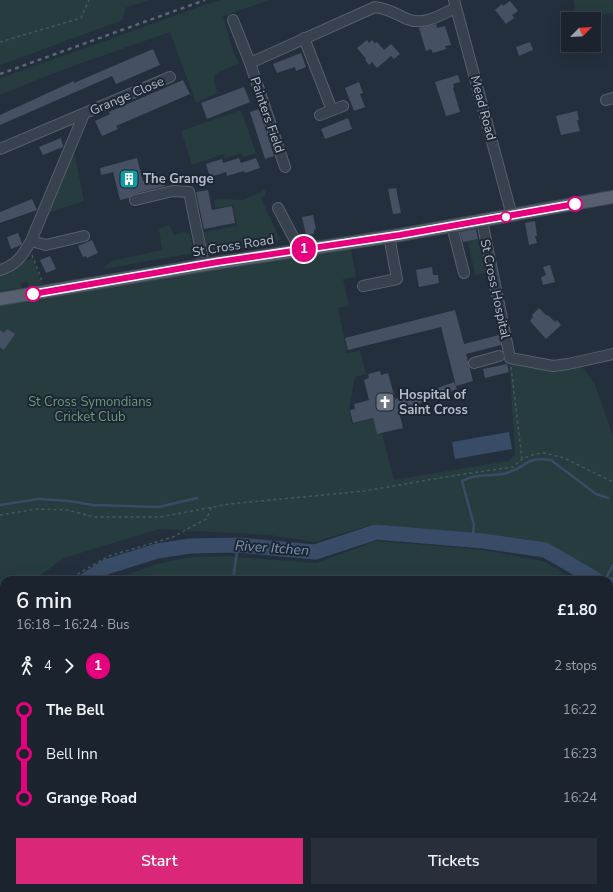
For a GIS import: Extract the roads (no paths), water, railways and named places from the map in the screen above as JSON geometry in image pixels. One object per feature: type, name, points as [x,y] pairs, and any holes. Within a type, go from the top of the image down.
[{"type":"main road","name":"St Cross Road","points":[[0,299],[452,226],[613,197]]},
{"type":"street","points":[[250,63],[375,6],[386,8],[409,20],[427,21],[455,4]]},
{"type":"street","name":"Mead Road","points":[[455,4],[512,216]]},
{"type":"street","name":"Painters Field","points":[[233,20],[250,63],[285,167]]},
{"type":"street","points":[[304,38],[332,110]]},
{"type":"street","name":"Grange Close","points":[[0,149],[170,78]]},
{"type":"street","points":[[320,115],[343,106]]},
{"type":"street","points":[[0,270],[14,264],[22,256],[29,244],[84,114]]},
{"type":"street","points":[[134,200],[173,191],[189,192],[204,265]]},
{"type":"street","points":[[278,208],[300,250]]},
{"type":"street","name":"St Cross Hospital","points":[[482,221],[506,356]]},
{"type":"street","points":[[452,226],[464,273]]},
{"type":"street","points":[[29,244],[46,245],[84,236]]},
{"type":"street","points":[[363,286],[397,280],[389,236]]},
{"type":"street","points":[[474,363],[506,356],[553,366],[613,354]]},
{"type":"water","points":[[509,432],[512,449],[455,459],[452,442]]},
{"type":"waterway","points":[[472,540],[474,525],[462,481],[473,477],[507,473],[514,471],[531,461],[543,459],[551,460],[596,494],[608,498]]},
{"type":"waterway","points":[[0,505],[38,499],[69,501],[93,505],[159,507],[197,498]]},
{"type":"waterway","name":"River Itchen","points":[[92,576],[106,567],[157,551],[190,546],[238,545],[315,552],[376,532],[483,541],[545,550],[590,576]]},
{"type":"waterway","points":[[234,576],[238,545]]},
{"type":"waterway","points":[[607,576],[613,565]]},
{"type":"railway","points":[[0,74],[205,0]]},
{"type":"place","name":"The Grange","points":[[129,179]]},
{"type":"place","name":"Hospital of Saint Cross","points":[[385,402]]},
{"type":"park label","name":"St Cross Symondians Cricket Club","points":[[90,410]]}]
